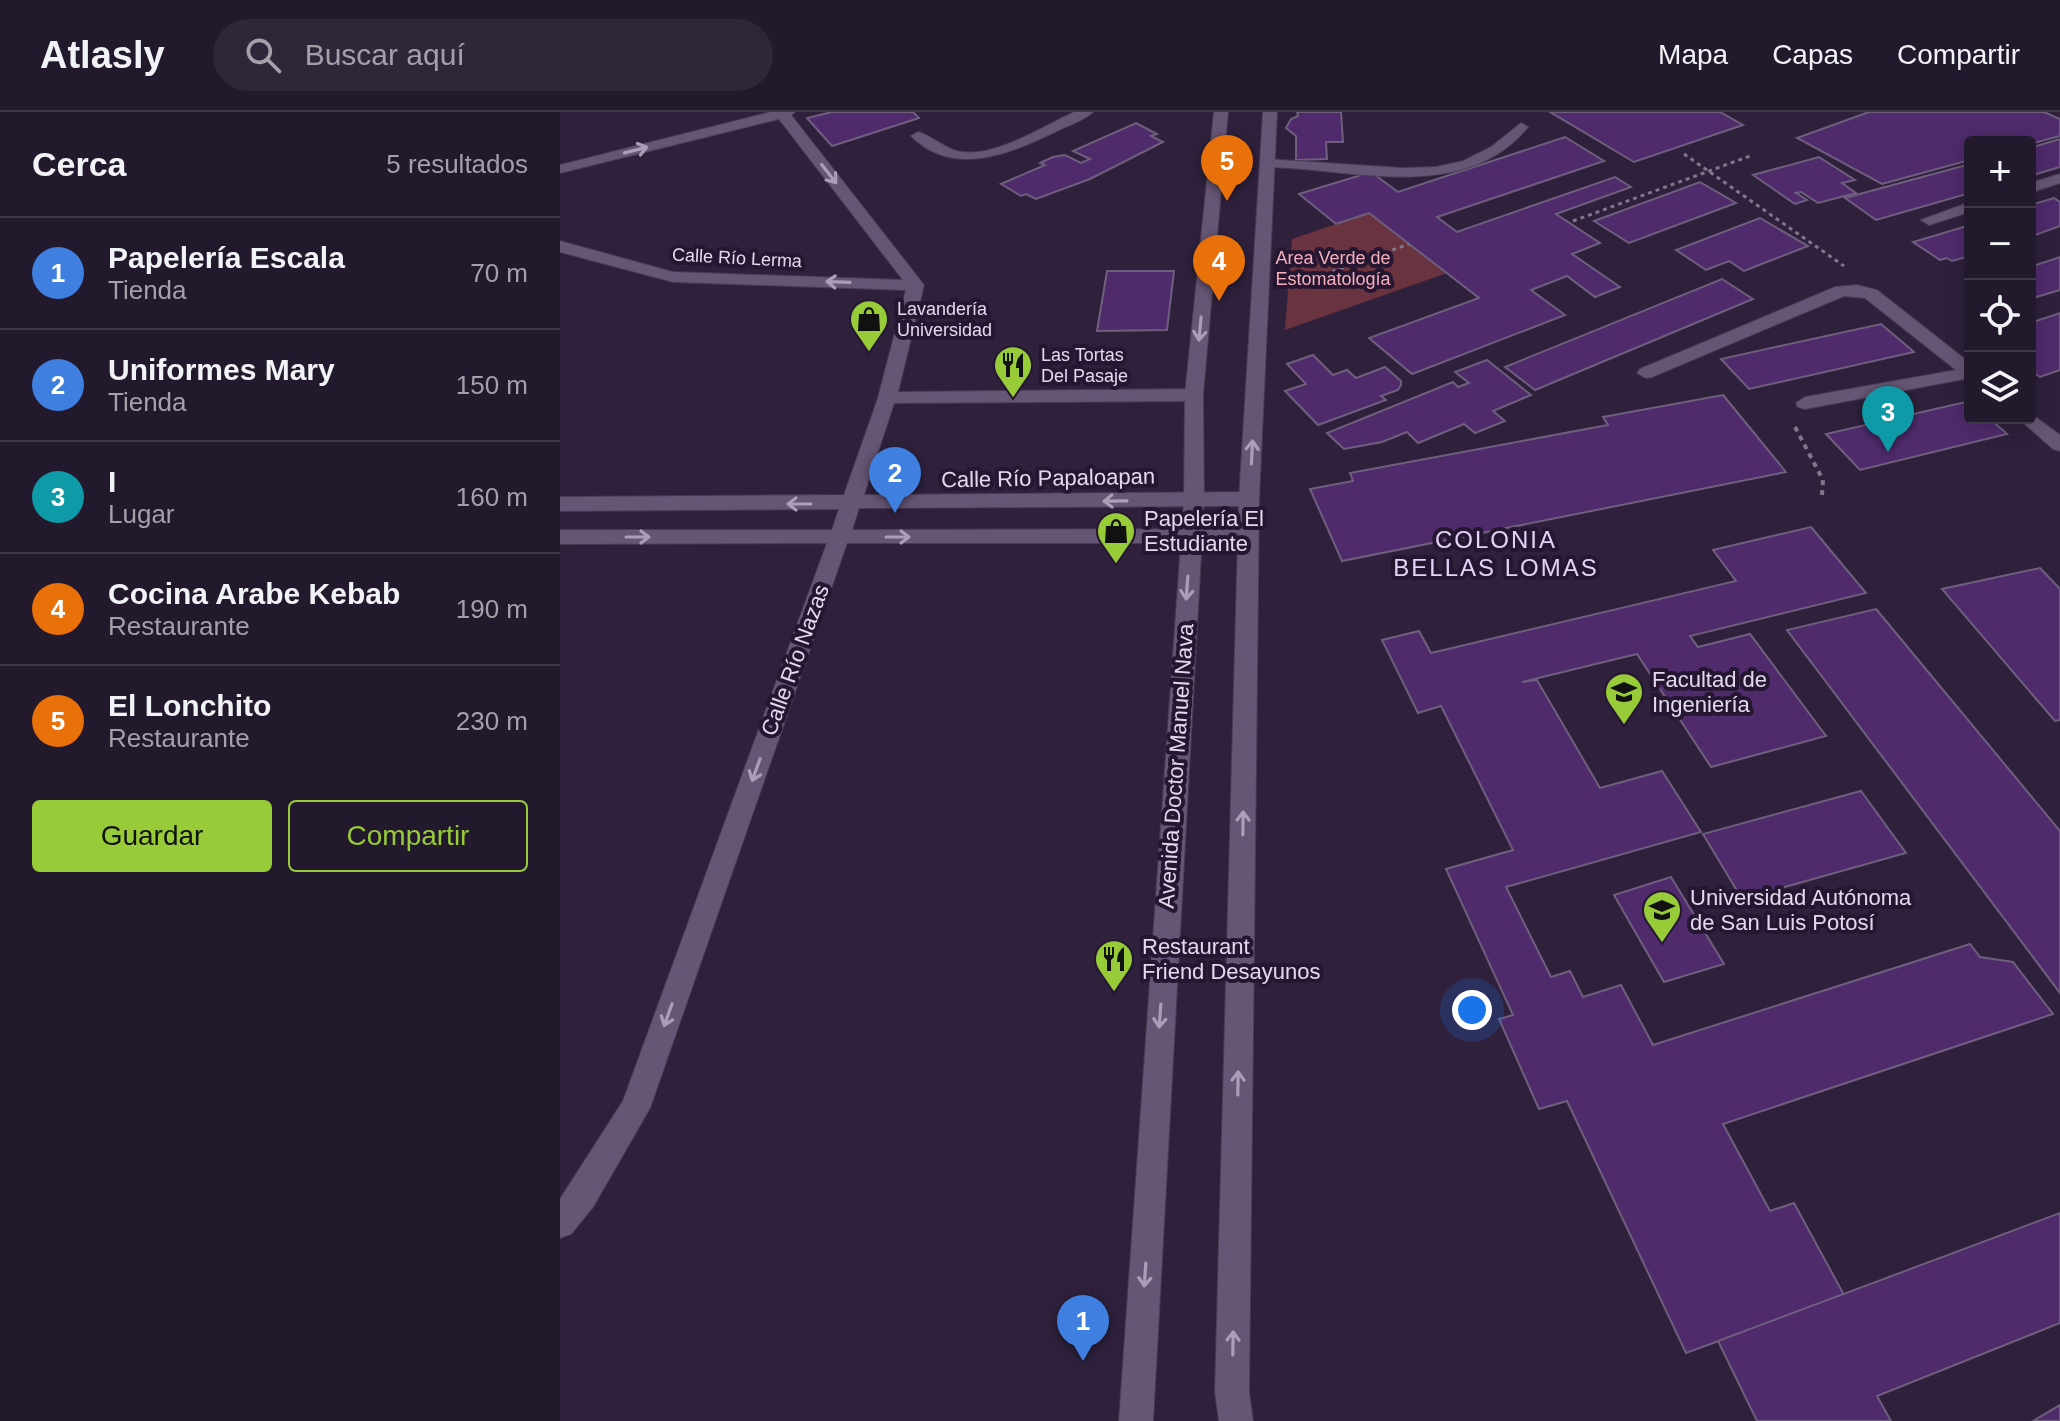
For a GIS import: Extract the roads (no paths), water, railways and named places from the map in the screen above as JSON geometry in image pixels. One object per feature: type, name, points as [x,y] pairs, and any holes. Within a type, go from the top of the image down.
[{"type":"street","points":[[560,169],[784,112],[916,285]]},
{"type":"street","points":[[918,136],[965,157],[990,153],[1086,112]]},
{"type":"street","name":"Avenida Doctor Manuel Nava","points":[[1136,1421],[1194,500],[1194,395],[1221,112]]},
{"type":"street","points":[[1255,1421],[1234,1406],[1249,499],[1270,112]]},
{"type":"street","points":[[1267,163],[1296,162],[1420,173],[1457,166],[1485,155],[1509,142],[1521,127]]},
{"type":"street","points":[[2036,186],[2060,178]]},
{"type":"street","points":[[1929,220],[1967,208]]},
{"type":"street","name":"Calle Río Lerma","points":[[560,246],[587,256],[673,277],[916,285]]},
{"type":"street","name":"Calle Río Nazas","points":[[560,1223],[582,1196],[635,1108],[851,504],[887,398],[916,285]]},
{"type":"street","points":[[1646,373],[1841,291],[1857,290],[1879,300],[1964,367]]},
{"type":"street","points":[[1805,403],[1964,373]]},
{"type":"street","points":[[887,398],[1194,395]]},
{"type":"street","points":[[2034,424],[2060,445]]},
{"type":"street","name":"Calle Río Papaloapan","points":[[561,506],[1249,499]]},
{"type":"street","points":[[560,537],[1248,536]]},
{"type":"place","name":"El Lonchito","points":[[1227,201]]},
{"type":"place","name":"Cocina Arabe Kebab","points":[[1219,301]]},
{"type":"place","name":"Lavandería Universidad","points":[[869,353]]},
{"type":"place","name":"Las Tortas Del Pasaje","points":[[1013,399]]},
{"type":"place","name":"I","points":[[1888,452]]},
{"type":"place","name":"Uniformes Mary","points":[[895,513]]},
{"type":"place","name":"Papelería El Estudiante","points":[[1116,565]]},
{"type":"place","name":"Facultad de Ingeniería","points":[[1624,726]]},
{"type":"place","name":"Universidad Autónoma de San Luis Potosí","points":[[1662,944]]},
{"type":"place","name":"Restaurant Friend Desayunos","points":[[1114,993]]},
{"type":"place","name":"Papelería Escala","points":[[1083,1361]]},
{"type":"district","name":"COLONIA BELLAS LOMAS","points":[[1496,553]]},
{"type":"park label","name":"Area Verde de Estomatología","points":[[1333,268]]}]
